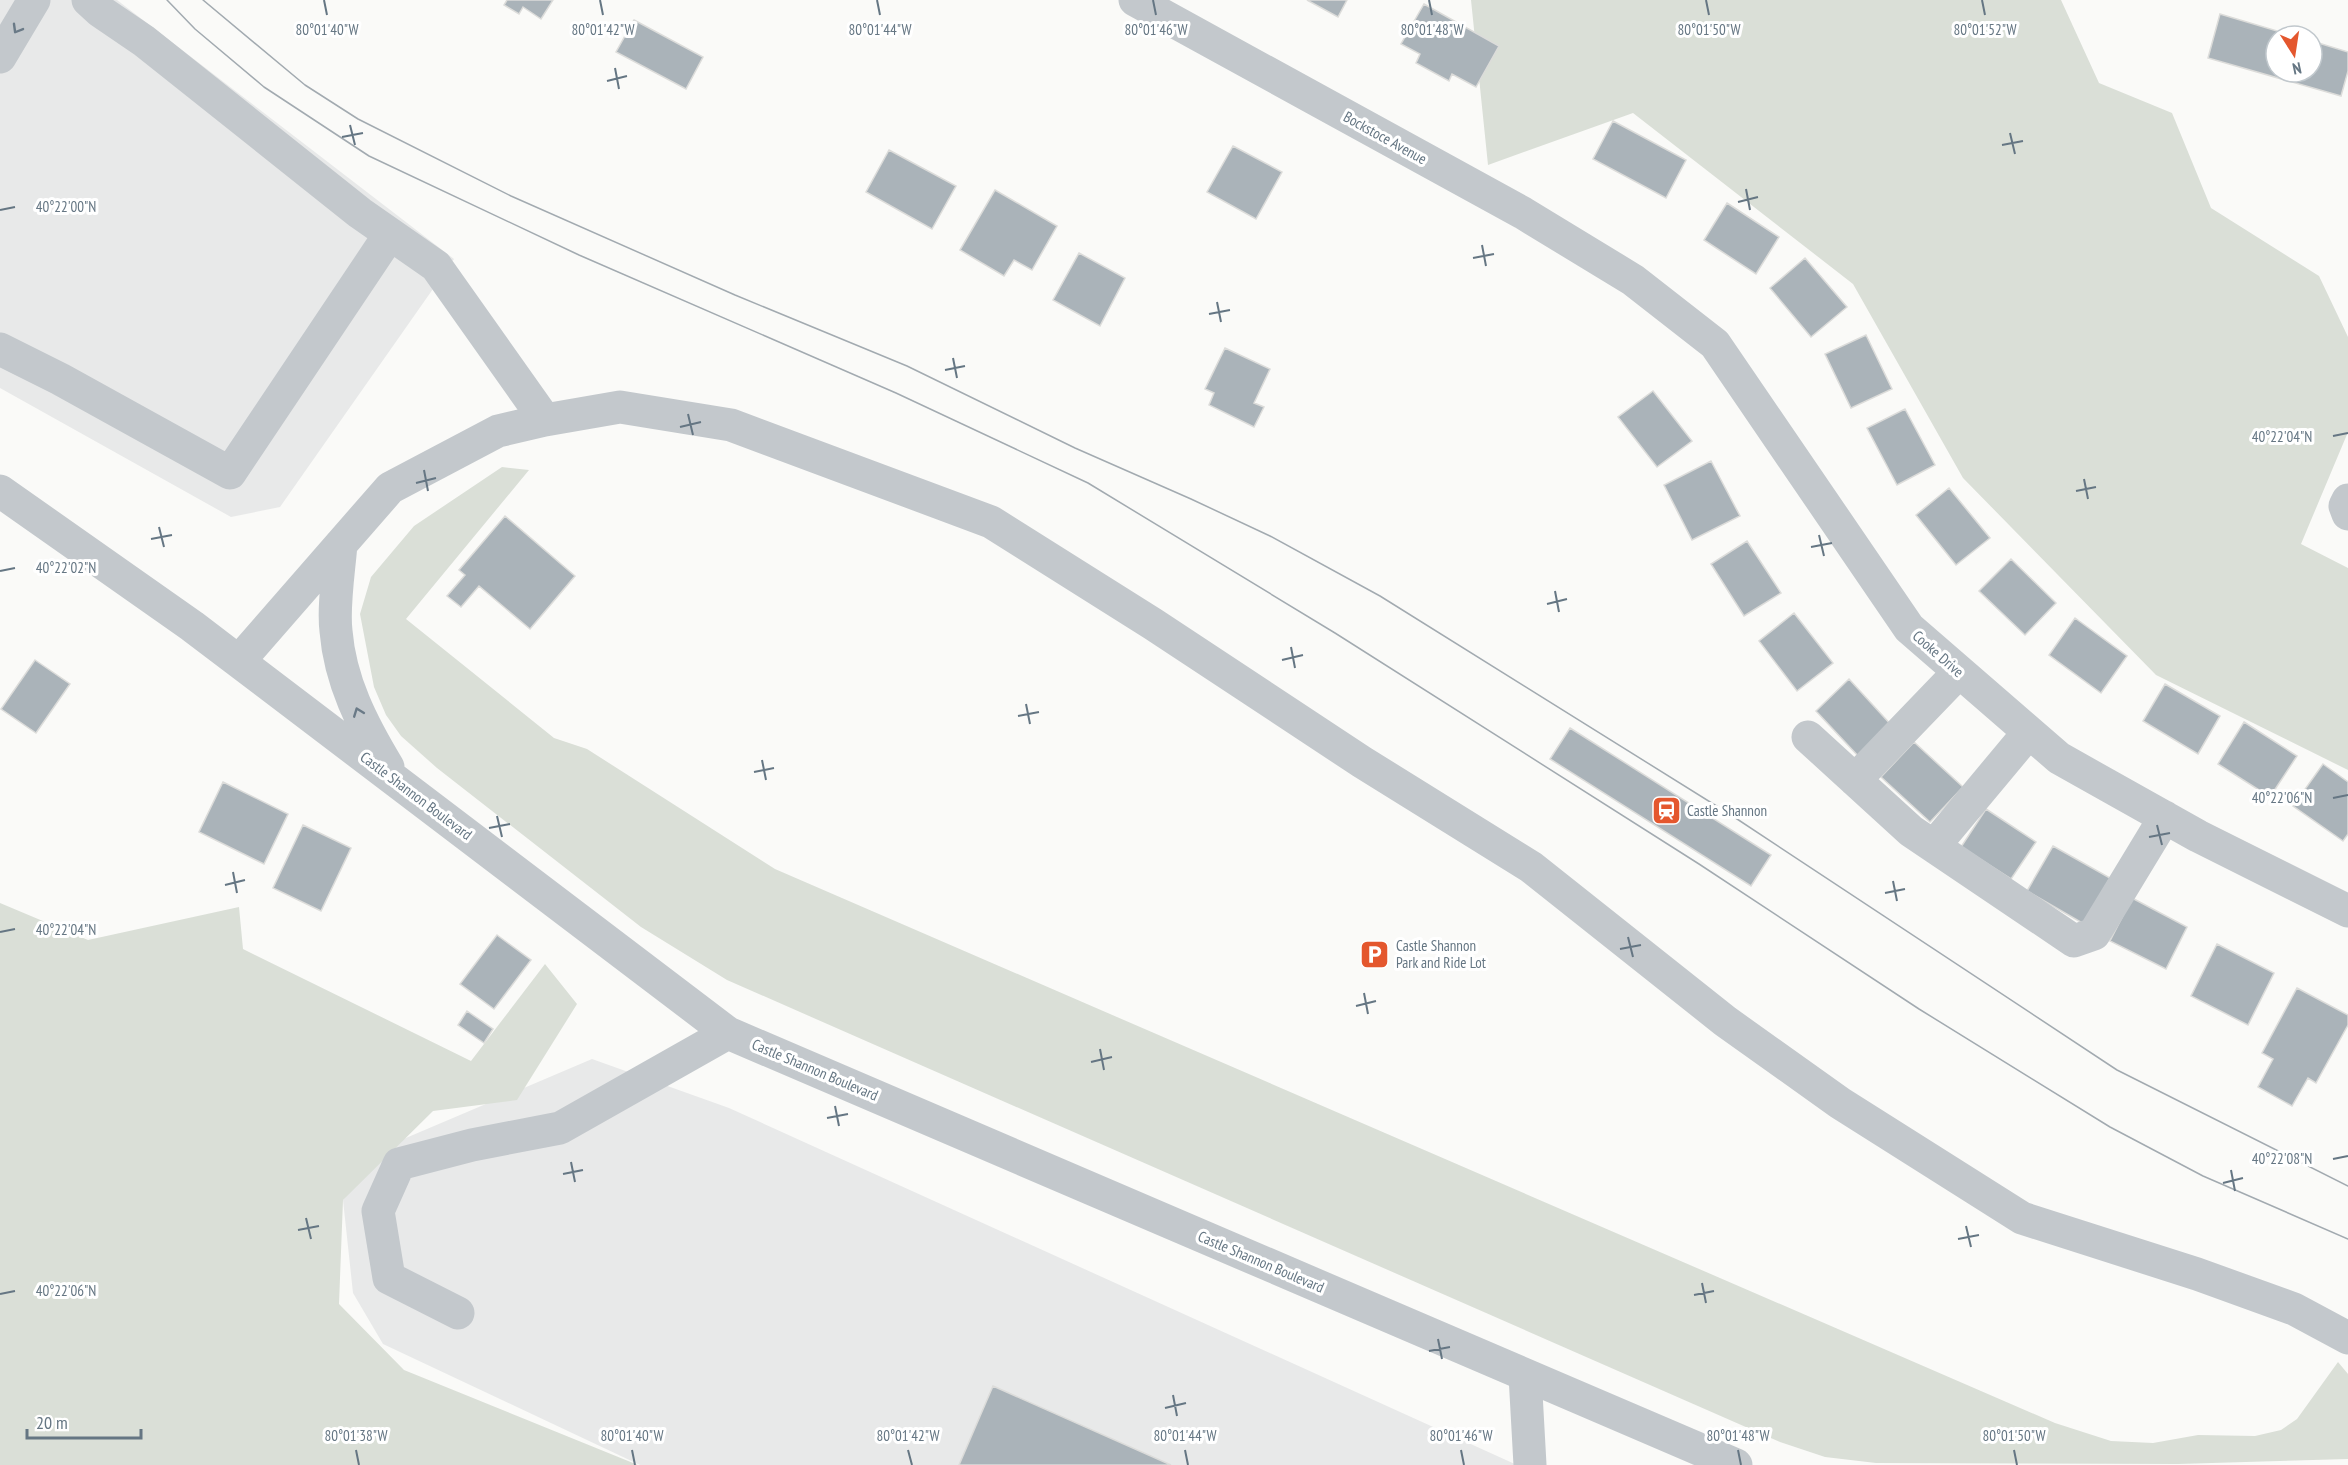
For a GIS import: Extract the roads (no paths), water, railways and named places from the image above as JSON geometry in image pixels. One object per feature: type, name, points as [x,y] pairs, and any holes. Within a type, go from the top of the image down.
[{"type":"street","points":[[0,57],[34,0]]},
{"type":"street","points":[[88,0],[144,41],[360,213],[436,266],[545,420]]},
{"type":"street","name":"Bockstoce Avenue","points":[[1135,0],[1523,213],[1633,280]]},
{"type":"street","points":[[0,349],[60,379],[230,473],[390,234]]},
{"type":"street","name":"Cooke Drive","points":[[1633,280],[1715,344],[1909,628],[2059,758],[2165,817],[2348,911]]},
{"type":"street","points":[[239,661],[390,488],[498,431],[620,407],[731,425],[991,522],[1154,624],[1370,768],[1531,867],[1725,1021],[1840,1103],[2022,1218],[2294,1309],[2348,1338]]},
{"type":"street","name":"Castle Shannon Boulevard","points":[[1,494],[239,661],[728,1034],[1736,1465]]},
{"type":"street","points":[[2348,500],[2345,506],[2348,514]]},
{"type":"street","points":[[341,544],[335,630],[344,677],[363,725],[396,781]]},
{"type":"street","points":[[1855,780],[1959,672]]},
{"type":"street","points":[[1934,846],[2029,732]]},
{"type":"street","points":[[1808,737],[1911,831],[2074,941],[2094,934],[2165,817]]},
{"type":"street","points":[[458,1313],[389,1278],[378,1211],[399,1164],[472,1145],[560,1128],[728,1034]]},
{"type":"street","points":[[1525,1375],[1530,1465]]},
{"type":"tram line","points":[[167,0],[195,29],[264,87],[369,156],[579,255],[896,393],[1088,483],[1335,633],[1699,864],[1919,1009],[2110,1127],[2203,1176],[2348,1239]]},
{"type":"tram line","points":[[203,0],[305,85],[358,119],[511,196],[735,295],[907,366],[1075,448],[1270,536],[1380,596],[1731,815],[2117,1070],[2348,1186]]},
{"type":"place","name":"Castle Shannon","points":[[1666,811]]},
{"type":"place","name":"Castle Shannon Park and Ride Lot","points":[[1375,955]]}]
